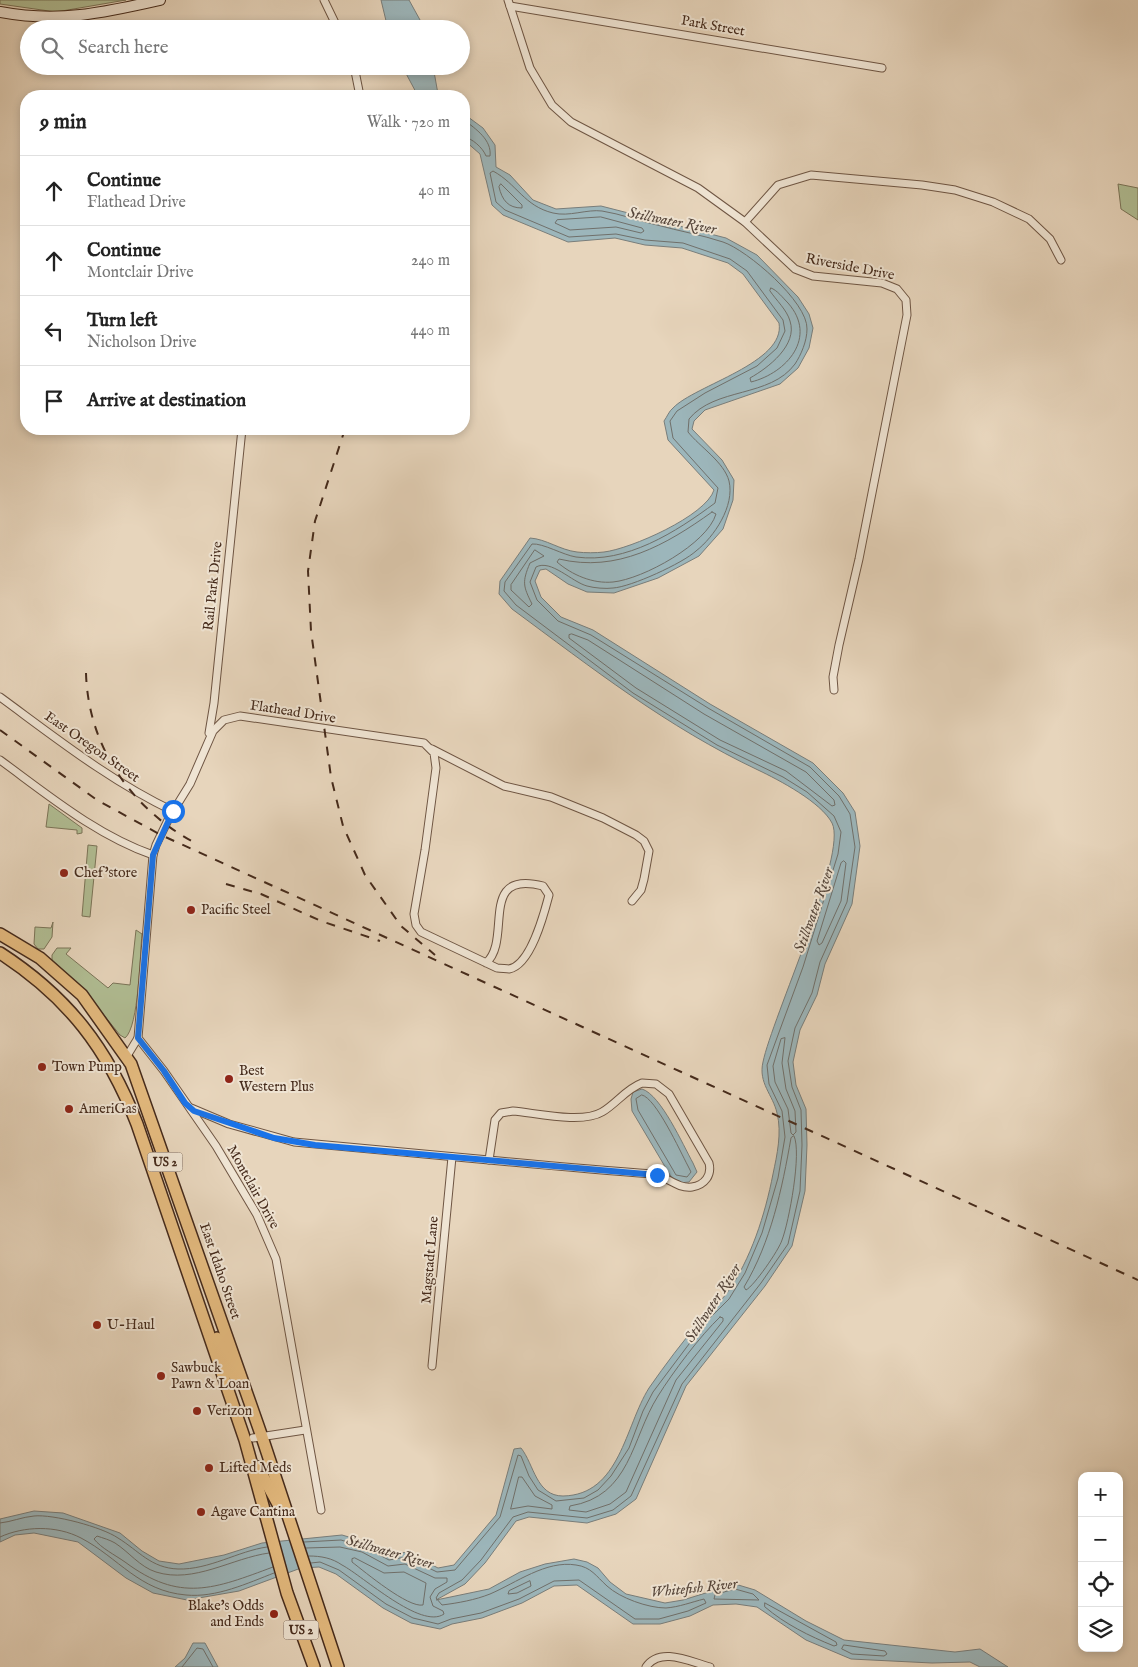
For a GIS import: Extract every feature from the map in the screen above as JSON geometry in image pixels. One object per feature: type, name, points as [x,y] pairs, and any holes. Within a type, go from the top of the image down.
[{"type":"highway","name":"East Idaho Street","points":[[0,934],[40,958],[82,996],[127,1056],[139,1083],[245,1388],[253,1438],[287,1593],[314,1667]]},
{"type":"highway","name":"East Idaho Street","points":[[0,953],[32,975],[63,1003],[89,1032],[110,1064],[137,1124],[190,1283],[253,1438],[288,1518],[338,1667]]},
{"type":"highway","points":[[190,1283],[201,1297],[230,1370],[245,1388]]},
{"type":"highway","points":[[253,1438],[251,1446],[257,1466],[276,1502],[288,1518]]},
{"type":"main road","points":[[0,12],[28,17],[62,18],[109,12],[160,0]]},
{"type":"street","points":[[324,0],[334,20]]},
{"type":"street","name":"Park Street","points":[[509,3],[882,68]]},
{"type":"street","name":"Riverside Drive","points":[[509,3],[530,68],[552,105],[564,117],[594,136],[681,178],[745,222],[795,269],[813,276],[890,286],[902,294],[908,307],[859,559],[839,645],[833,677],[834,690]]},
{"type":"street","points":[[356,75],[359,90]]},
{"type":"street","points":[[745,222],[778,185],[811,175],[922,185],[956,190],[993,202],[1029,219],[1050,239],[1061,260]]},
{"type":"street","name":"Rail Park Drive","points":[[206,745],[213,717],[241,435]]},
{"type":"street","name":"East Oregon Street","points":[[0,697],[96,768],[144,798],[173,811]]},
{"type":"street","name":"Flathead Drive","points":[[153,855],[173,811],[190,784],[213,731],[224,720],[240,716],[424,743],[504,786],[551,797],[603,818],[636,834],[644,841],[649,850],[641,890],[632,901]]},
{"type":"street","points":[[424,743],[434,754],[436,768],[414,914],[416,925],[421,932],[486,963],[497,968],[510,969],[521,962],[529,951],[549,895],[543,886],[520,884],[502,898],[498,914],[495,951],[486,963]]},
{"type":"street","points":[[0,760],[99,829],[153,855],[138,1038],[127,1056]]},
{"type":"street","name":"Montclair Drive","points":[[138,1038],[164,1071],[216,1146],[257,1215],[276,1259],[283,1288],[305,1430],[321,1510]]},
{"type":"street","points":[[185,1103],[194,1111],[229,1124],[294,1142],[452,1157],[653,1174],[685,1187],[703,1183],[709,1176],[710,1169],[707,1158],[668,1094],[660,1086],[647,1083],[633,1087],[606,1110],[591,1116],[513,1111],[501,1113],[495,1120],[489,1160]]},
{"type":"street","name":"Magstadt Lane","points":[[432,1366],[452,1157]]},
{"type":"street","points":[[253,1438],[305,1430]]},
{"type":"street","points":[[646,1667],[652,1660],[662,1656],[710,1667]]},
{"type":"green space","points":[[0,0],[126,0],[56,12],[0,4]]},
{"type":"green space","points":[[1118,184],[1138,188],[1138,220],[1121,209]]},
{"type":"green space","points":[[49,804],[82,828],[82,833],[77,834],[77,830],[46,827]]},
{"type":"green space","points":[[88,845],[97,846],[90,917],[82,916]]},
{"type":"green space","points":[[53,922],[52,937],[44,949],[38,949],[34,944],[35,927],[51,928]]},
{"type":"green space","points":[[136,930],[142,934],[138,989],[133,1020],[130,1031],[125,1038],[120,1035],[82,988],[52,960],[52,955],[57,948],[71,948],[66,954],[108,988],[113,983],[130,985]]},
{"type":"water","points":[[381,0],[409,0],[420,20],[386,20]]},
{"type":"water","points":[[407,75],[435,75],[437,90],[415,90]]},
{"type":"water","points":[[470,118],[483,128],[495,145],[496,167],[510,175],[533,200],[556,209],[601,206],[726,238],[757,255],[798,297],[809,314],[813,328],[809,348],[798,368],[780,384],[705,410],[694,421],[692,429],[722,460],[734,480],[733,500],[723,529],[699,556],[658,578],[614,593],[587,592],[568,584],[546,569],[540,570],[535,581],[541,597],[561,617],[593,630],[710,704],[813,763],[843,793],[855,812],[860,846],[852,904],[825,964],[817,995],[800,1030],[793,1062],[796,1085],[806,1109],[807,1145],[805,1191],[792,1246],[765,1286],[686,1386],[636,1499],[616,1514],[587,1523],[529,1517],[516,1521],[485,1563],[465,1584],[436,1600],[489,1589],[520,1572],[545,1564],[574,1559],[587,1562],[598,1568],[610,1582],[626,1594],[665,1603],[683,1600],[735,1584],[755,1590],[806,1621],[844,1640],[955,1652],[980,1649],[1008,1667],[980,1667],[970,1662],[932,1663],[851,1659],[806,1640],[757,1607],[736,1604],[713,1605],[690,1616],[660,1624],[633,1624],[577,1585],[554,1586],[522,1603],[482,1618],[452,1624],[440,1629],[411,1623],[383,1608],[336,1574],[319,1567],[301,1568],[239,1591],[187,1600],[153,1593],[126,1578],[78,1542],[34,1533],[15,1535],[0,1542],[0,1519],[34,1511],[63,1513],[120,1533],[142,1551],[159,1561],[179,1564],[224,1555],[262,1543],[342,1535],[366,1542],[390,1555],[407,1552],[438,1568],[454,1565],[496,1515],[514,1449],[521,1448],[541,1485],[554,1495],[563,1496],[582,1493],[597,1484],[609,1471],[618,1456],[649,1388],[694,1328],[727,1293],[736,1280],[756,1236],[770,1189],[779,1136],[777,1113],[764,1083],[763,1062],[769,1040],[820,901],[834,840],[832,823],[819,807],[799,792],[692,735],[631,696],[512,609],[499,594],[500,581],[530,538],[542,540],[577,552],[598,553],[616,550],[666,530],[697,510],[708,500],[714,490],[668,440],[664,421],[672,409],[684,399],[737,372],[768,350],[777,337],[779,323],[743,274],[728,263],[682,248],[645,245],[615,238],[568,242],[503,215],[492,205],[480,154],[470,145]]},
{"type":"water","points":[[642,1089],[649,1093],[664,1110],[693,1163],[697,1172],[689,1182],[680,1183],[673,1180],[632,1111],[631,1099],[633,1092]]},
{"type":"water","points":[[193,1643],[205,1643],[218,1667],[175,1667],[185,1658]]},
{"type":"railway","points":[[343,435],[315,521],[308,571],[311,631],[331,777],[343,826],[365,875],[401,926],[435,955]]},
{"type":"railway","points":[[86,673],[89,700],[95,726],[105,751],[118,774],[153,813],[174,830],[197,844]]},
{"type":"railway","points":[[0,730],[97,800],[161,835],[1138,1280]]},
{"type":"railway","points":[[226,884],[261,894],[321,921],[380,941]]},
{"type":"place","name":"Chef'store","points":[[64,873]]},
{"type":"place","name":"Pacific Steel","points":[[191,910]]},
{"type":"place","name":"Town Pump","points":[[42,1067]]},
{"type":"place","name":"Best Western Plus","points":[[229,1079]]},
{"type":"place","name":"AmeriGas","points":[[69,1109]]},
{"type":"place","name":"U-Haul","points":[[97,1325]]},
{"type":"place","name":"Sawbuck Pawn & Loan","points":[[161,1376]]},
{"type":"place","name":"Verizon","points":[[197,1411]]},
{"type":"place","name":"Lifted Meds","points":[[209,1468]]},
{"type":"place","name":"Agave Cantina","points":[[201,1512]]},
{"type":"place","name":"Blake's Odds and Ends","points":[[274,1614]]},
{"type":"route","points":[[173,811],[153,855],[138,1038],[164,1071],[185,1103],[194,1111],[274,1138],[315,1145],[657,1175]]},
{"type":"water label","name":"Stillwater River","points":[[672,221]]},
{"type":"water label","name":"Stillwater River","points":[[814,910]]},
{"type":"water label","name":"Stillwater River","points":[[713,1303]]},
{"type":"water label","name":"Stillwater River","points":[[390,1552]]},
{"type":"water label","name":"Whitefish River","points":[[694,1588]]}]
